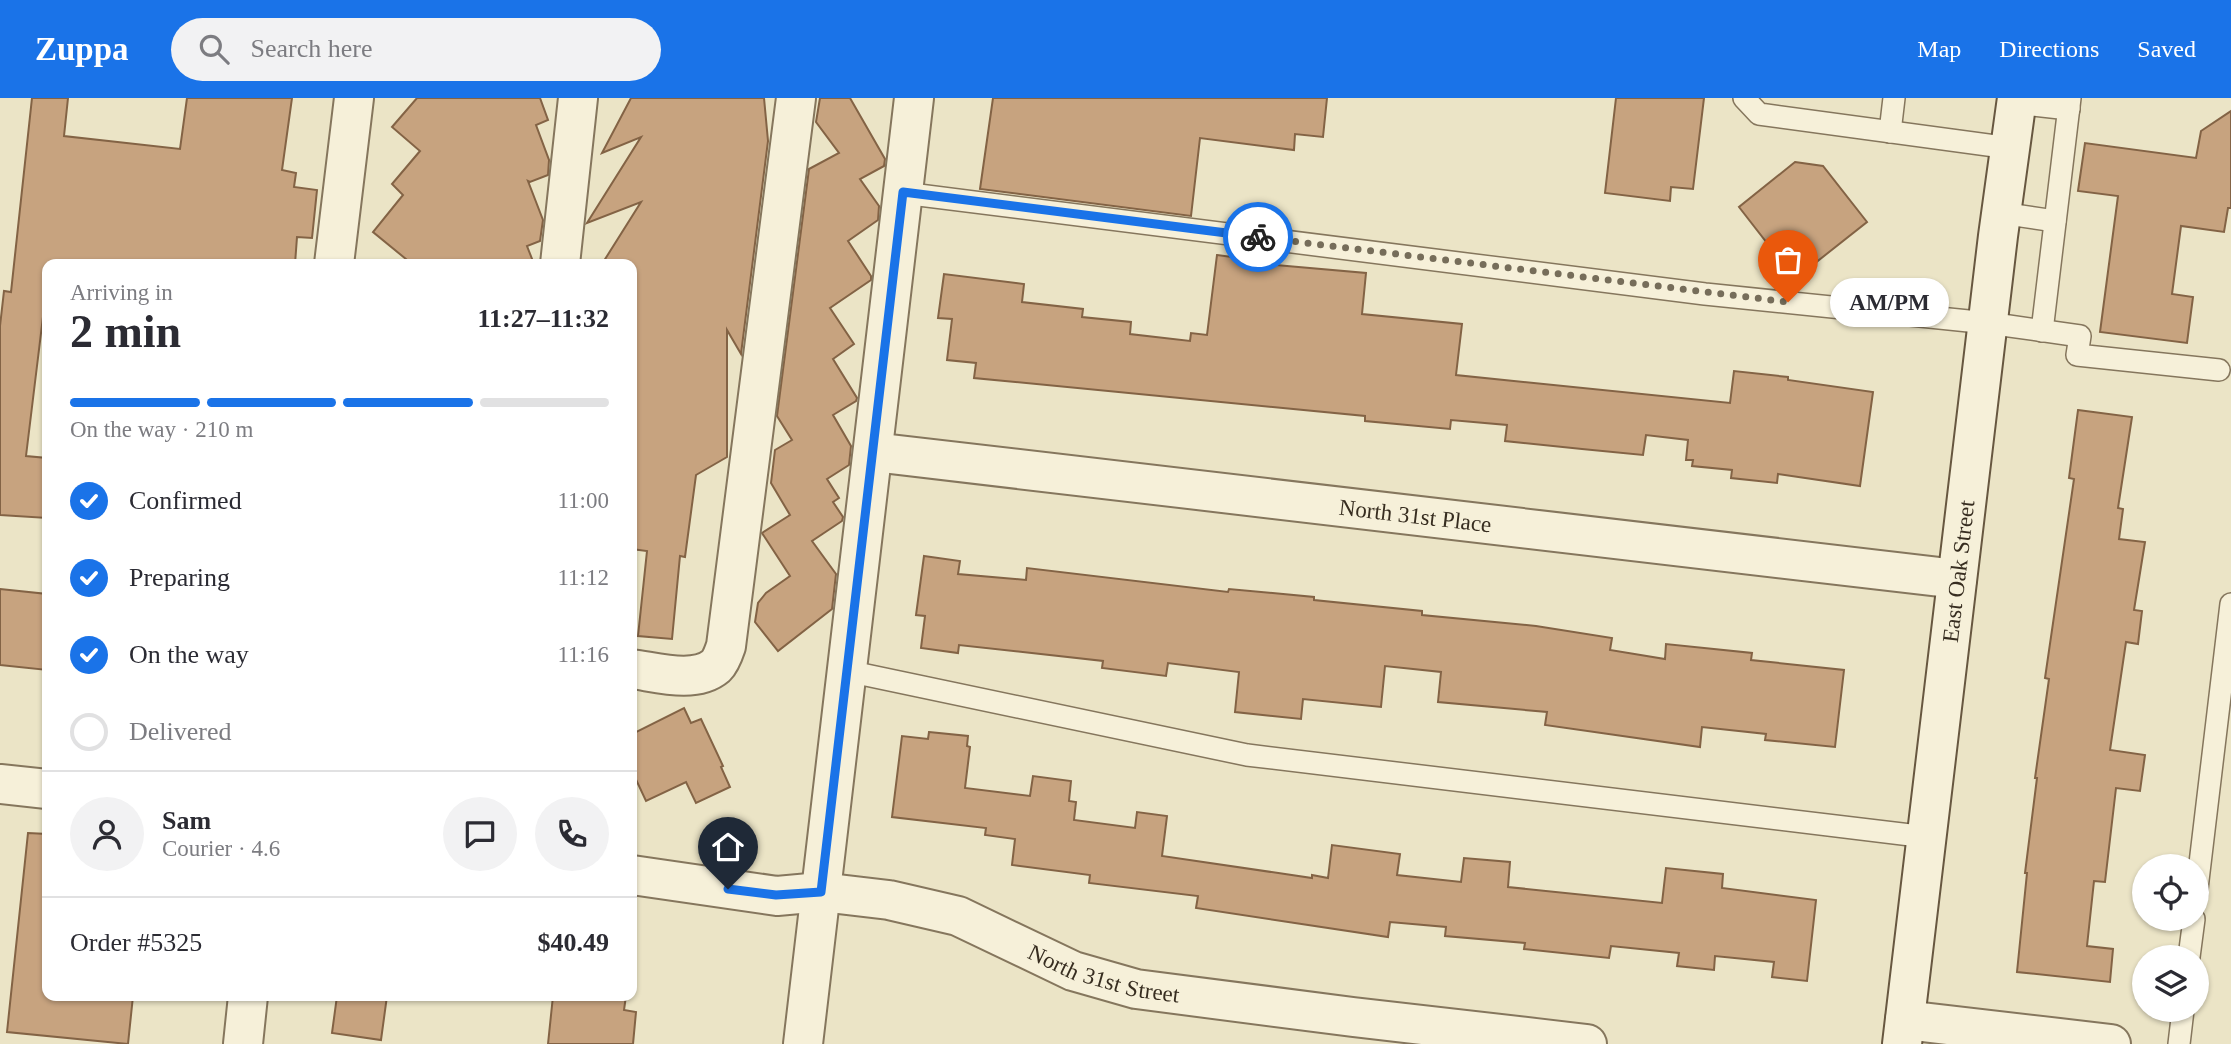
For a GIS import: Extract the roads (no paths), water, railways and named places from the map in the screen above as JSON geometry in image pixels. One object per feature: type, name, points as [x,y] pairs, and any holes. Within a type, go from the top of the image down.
[{"type":"street","points":[[335,259],[354,98]]},
{"type":"street","points":[[561,259],[578,98]]},
{"type":"street","points":[[637,670],[682,675],[703,673],[717,665],[726,646],[796,98]]},
{"type":"street","points":[[803,1044],[914,98]]},
{"type":"street","name":"East Oak Street","points":[[1903,1032],[2016,100]]},
{"type":"street","name":"North 31st Place","points":[[873,452],[1957,579]]},
{"type":"street","points":[[0,783],[42,788]]},
{"type":"street","name":"North 31st Street","points":[[637,876],[776,895],[821,892],[889,900],[958,916],[1073,971],[1136,989],[1587,1044]]},
{"type":"street","points":[[243,1044],[247,1001]]},
{"type":"street","points":[[1903,1032],[2111,1044]]},
{"type":"lane","points":[[1744,98],[1759,114],[2010,148]]},
{"type":"lane","points":[[1890,132],[1894,98]]},
{"type":"lane","points":[[2016,100],[2070,104],[2042,331]]},
{"type":"lane","points":[[903,192],[1705,294],[1988,323],[2080,336],[2077,355],[2219,370]]},
{"type":"lane","points":[[2001,213],[2055,220]]},
{"type":"lane","points":[[2201,854],[2231,604]]},
{"type":"lane","points":[[847,671],[1247,755],[1927,837]]},
{"type":"lane","points":[[2179,1044],[2182,1022]]},
{"type":"place","name":"AM/PM","points":[[1788,302]]}]
